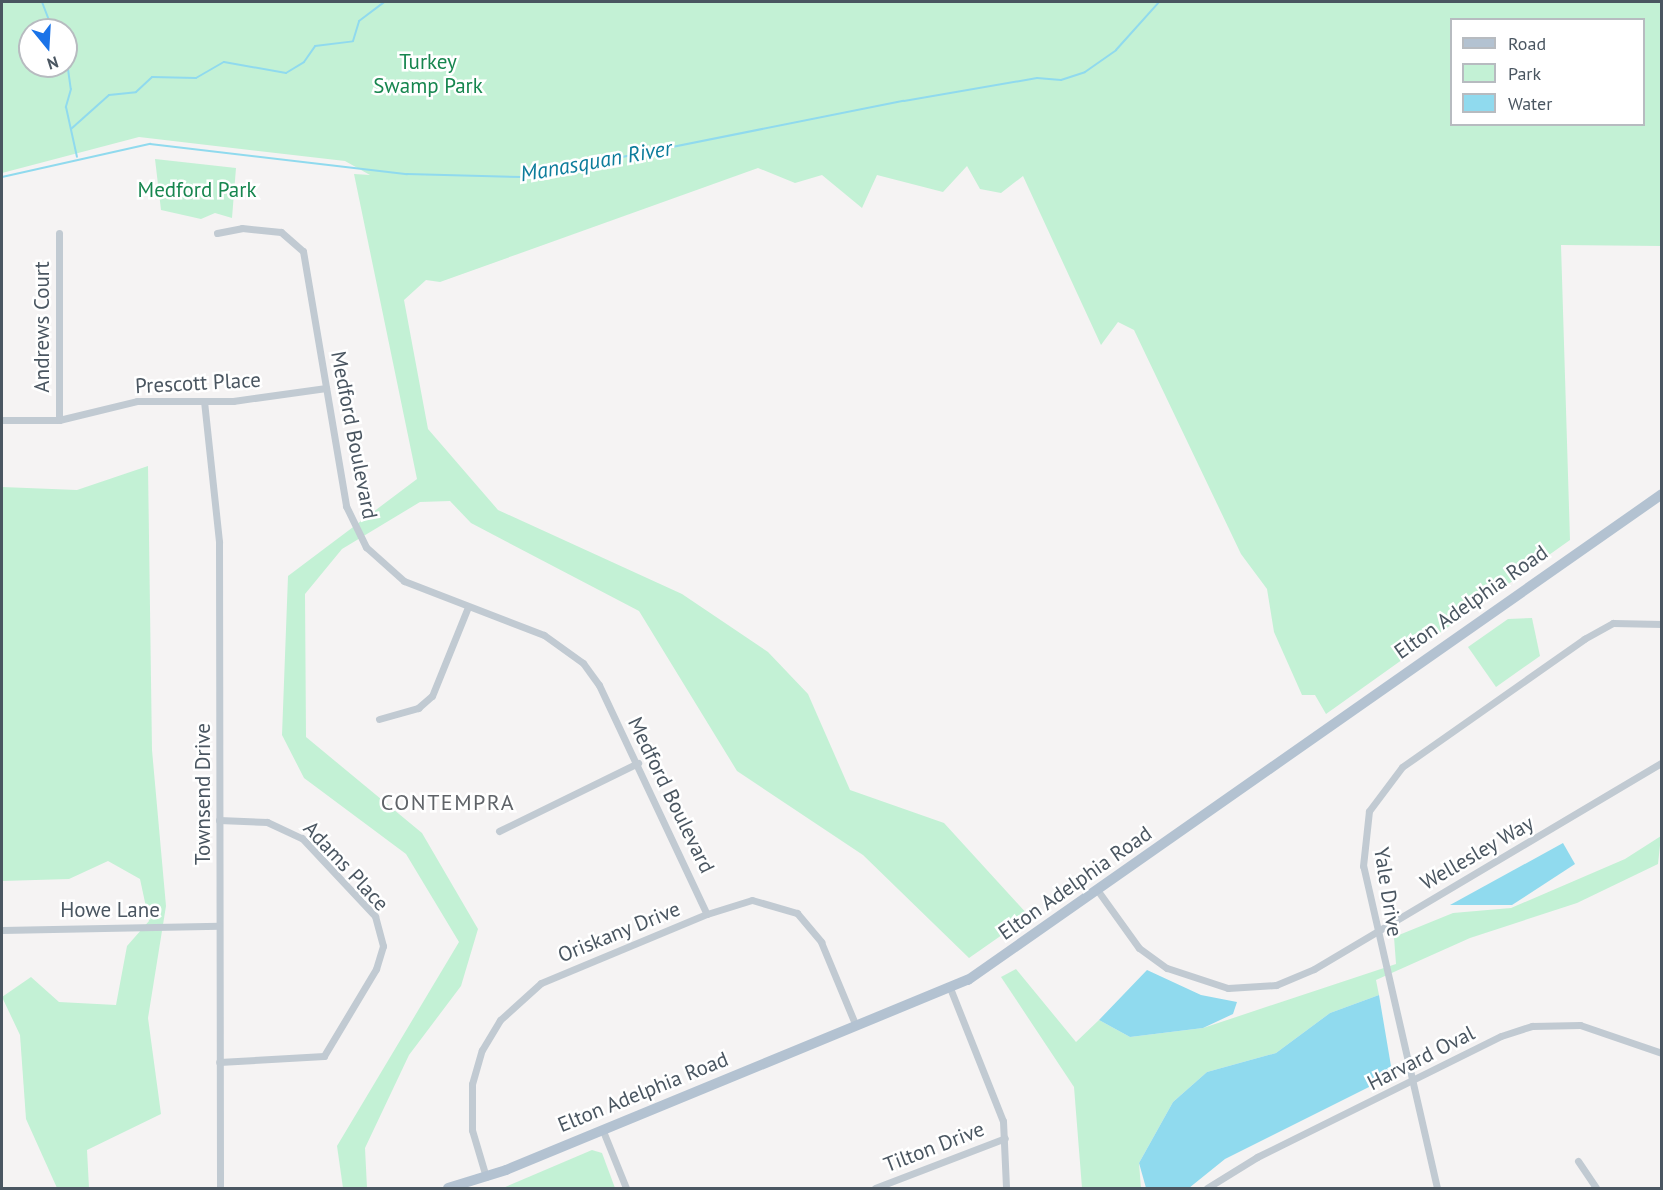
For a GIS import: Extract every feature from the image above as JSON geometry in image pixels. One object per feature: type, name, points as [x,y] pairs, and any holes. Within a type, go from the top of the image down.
[{"type":"main road","name":"Elton Adelphia Road","points":[[448,1188],[486,1177],[603,1131],[950,988],[1098,891],[1662,494]]},
{"type":"street","name":"Medford Boulevard","points":[[217,233],[264,230],[298,243],[305,259],[346,506],[356,531],[394,575],[468,607],[544,635],[576,656],[599,685],[708,914]]},
{"type":"street","name":"Andrews Court","points":[[59,233],[59,420]]},
{"type":"street","name":"Prescott Place","points":[[2,420],[59,420],[125,403],[204,401],[326,388]]},
{"type":"street","name":"Townsend Drive","points":[[204,401],[219,542],[220,1188]]},
{"type":"street","points":[[379,719],[418,708],[432,696],[468,607]]},
{"type":"street","name":"Yale Drive","points":[[1437,1188],[1410,1083],[1377,930],[1363,844],[1369,811],[1389,780],[1584,639],[1613,623],[1662,624]]},
{"type":"street","name":"Wellesley Way","points":[[1098,891],[1139,948],[1193,981],[1228,988],[1276,985],[1377,930],[1662,762]]},
{"type":"street","points":[[499,831],[638,763]]},
{"type":"street","name":"Adams Place","points":[[219,820],[267,822],[302,838],[375,916],[383,946],[376,969],[324,1056],[219,1062]]},
{"type":"street","name":"Oriskany Drive","points":[[486,1177],[472,1130],[472,1084],[500,1020],[541,983],[708,914],[752,900],[797,913],[821,942],[856,1026]]},
{"type":"street","name":"Howe Lane","points":[[2,930],[219,926]]},
{"type":"street","points":[[950,988],[994,1096],[1005,1138],[1006,1188]]},
{"type":"street","name":"Harvard Oval","points":[[1207,1188],[1246,1162],[1410,1083],[1501,1036],[1553,1023],[1580,1025],[1662,1053]]},
{"type":"street","points":[[603,1131],[626,1188]]},
{"type":"street","name":"Tilton Drive","points":[[875,1188],[1005,1138]]},
{"type":"street","points":[[1578,1161],[1596,1188]]},
{"type":"green space","name":"Turkey Swamp Park","points":[[2,2],[1661,2],[1661,246],[1561,245],[1570,540],[1326,714],[1315,695],[1302,695],[1274,632],[1267,589],[1241,554],[1134,330],[1118,322],[1101,345],[1023,176],[1001,193],[980,189],[967,166],[943,192],[877,175],[862,208],[822,175],[795,183],[758,168],[440,282],[426,280],[404,300],[428,429],[498,510],[682,594],[768,652],[808,694],[850,790],[944,823],[1029,916],[969,958],[863,855],[737,771],[639,611],[471,523],[450,501],[420,502],[342,549],[305,594],[306,737],[422,833],[478,929],[461,986],[409,1055],[365,1148],[367,1188],[343,1188],[337,1146],[459,942],[406,854],[304,778],[282,735],[288,576],[417,479],[354,174],[370,175],[345,161],[139,137],[2,173]]},
{"type":"green space","name":"Medford Park","points":[[155,159],[236,168],[232,218],[215,213],[201,219],[161,210]]},
{"type":"green space","points":[[148,466],[152,750],[166,906],[148,1018],[161,1114],[87,1150],[89,1188],[57,1188],[26,1119],[20,1035],[2,997],[31,977],[59,1002],[116,1005],[127,946],[149,921],[140,879],[108,861],[69,879],[2,881],[2,487],[77,490]]},
{"type":"green space","points":[[1532,618],[1540,656],[1496,687],[1468,647],[1508,619]]},
{"type":"green space","points":[[1661,836],[1658,864],[1577,903],[1470,938],[1376,980],[1379,995],[1330,1013],[1276,1053],[1207,1072],[1173,1102],[1139,1163],[1141,1188],[1082,1188],[1074,1087],[1001,977],[1016,969],[1076,1042],[1099,1020],[1130,1037],[1203,1028],[1396,964],[1394,937],[1453,913],[1511,908],[1625,859]]},
{"type":"green space","points":[[592,1150],[602,1153],[615,1188],[503,1188]]},
{"type":"water","points":[[1563,843],[1575,864],[1512,905],[1450,905]]},
{"type":"water","points":[[1147,970],[1201,995],[1237,1002],[1233,1014],[1203,1028],[1130,1037],[1099,1020]]},
{"type":"water","points":[[1379,995],[1391,1066],[1381,1081],[1225,1159],[1189,1188],[1146,1188],[1139,1163],[1173,1102],[1207,1072],[1276,1053],[1330,1013]]},
{"type":"waterway","points":[[42,2],[48,18]]},
{"type":"waterway","points":[[71,129],[109,95],[136,92],[152,77],[196,78],[224,62],[286,73],[304,62],[315,46],[353,41],[359,21],[384,2]]},
{"type":"waterway","name":"Manasquan River","points":[[2,177],[150,144],[407,174],[522,177],[904,101],[1037,78],[1061,80],[1085,72],[1116,50],[1159,2]]},
{"type":"waterway","points":[[69,78],[71,89],[66,107],[77,157]]},
{"type":"district","name":"CONTEMPRA","points":[[448,803]]}]
